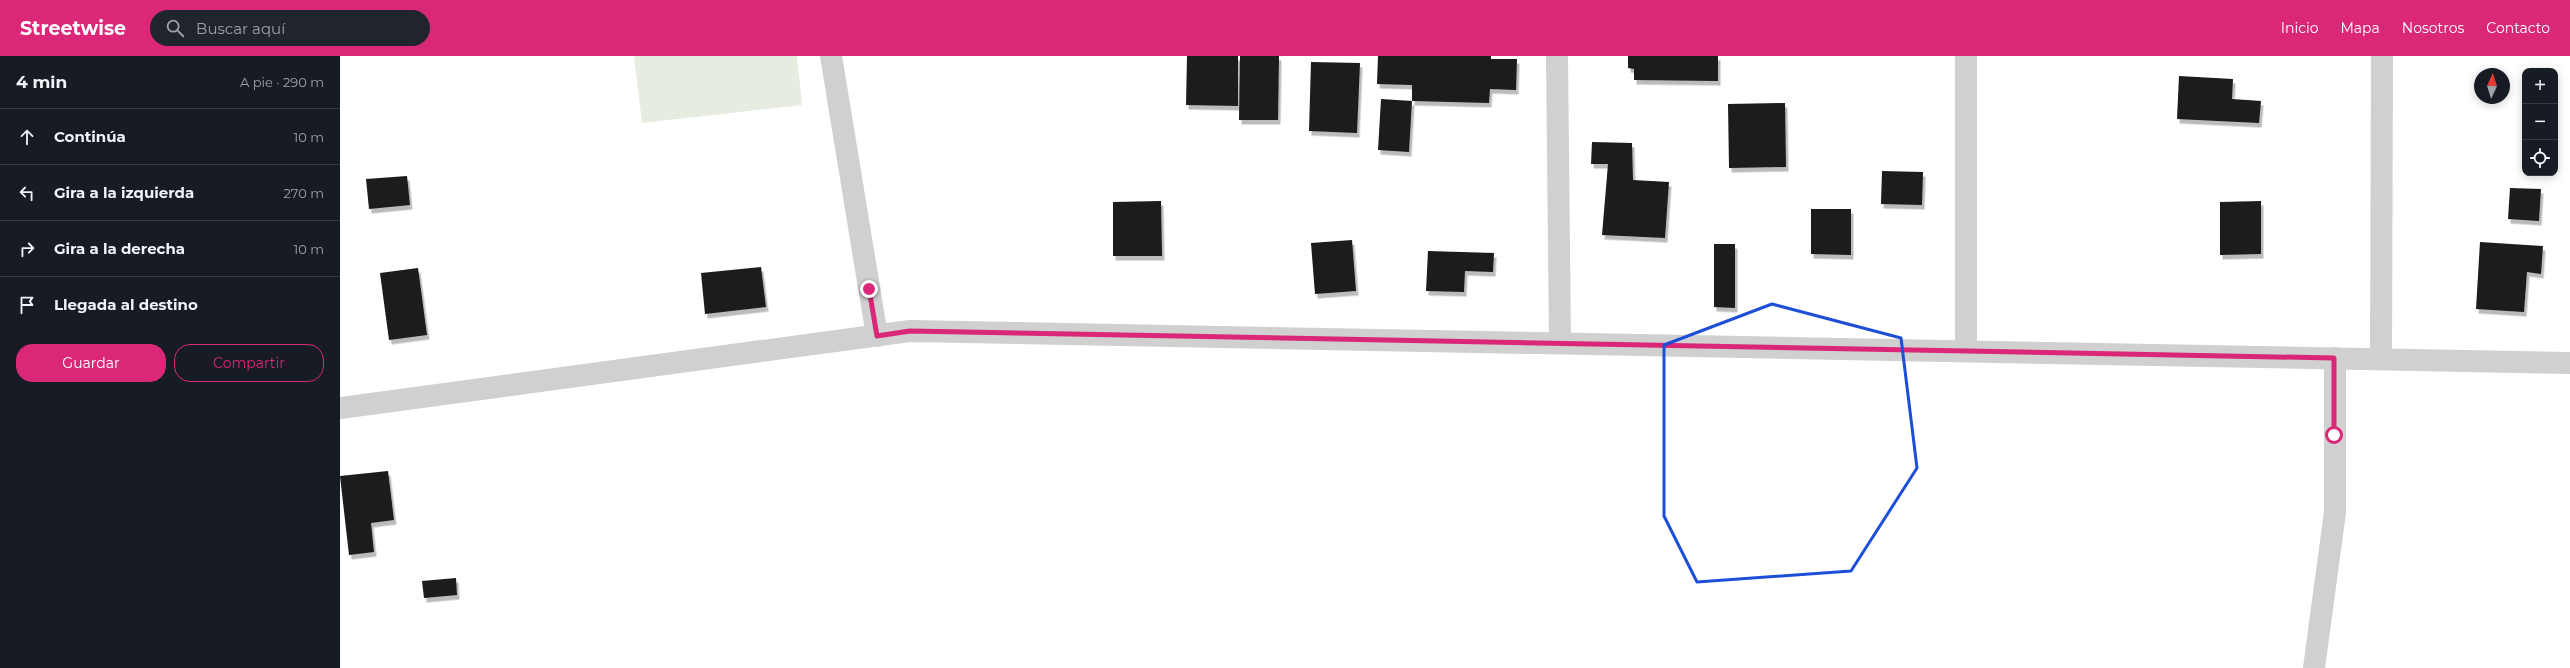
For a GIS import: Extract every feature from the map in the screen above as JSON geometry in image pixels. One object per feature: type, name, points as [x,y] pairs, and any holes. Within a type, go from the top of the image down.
[{"type":"street","points":[[831,56],[877,336]]},
{"type":"street","points":[[1557,56],[1560,343]]},
{"type":"street","points":[[1966,56],[1966,351]]},
{"type":"street","points":[[2381,359],[2382,56]]},
{"type":"street","points":[[340,408],[910,331],[2570,362]]},
{"type":"street","points":[[2314,668],[2335,512],[2334,358]]},
{"type":"highlighted area","points":[[1772,304],[1901,338],[1917,468],[1851,571],[1697,582],[1664,516],[1664,345]]},
{"type":"shaded area","points":[[634,56],[797,56],[802,105],[642,123]]},
{"type":"building","points":[[1187,56],[1238,56],[1238,106],[1186,105]]},
{"type":"building","points":[[1240,56],[1279,56],[1278,120],[1239,120]]},
{"type":"building","points":[[1378,56],[1491,56],[1491,59],[1517,59],[1516,90],[1490,89],[1489,103],[1412,101],[1412,85],[1377,84]]},
{"type":"building","points":[[1628,56],[1718,56],[1718,81],[1634,80],[1634,69],[1628,68]]},
{"type":"building","points":[[1311,62],[1360,63],[1357,133],[1309,131]]},
{"type":"building","points":[[2179,76],[2233,79],[2232,99],[2261,101],[2259,123],[2177,119]]},
{"type":"building","points":[[1381,99],[1412,101],[1409,152],[1378,150]]},
{"type":"building","points":[[1785,103],[1786,167],[1729,168],[1728,104]]},
{"type":"building","points":[[1592,142],[1632,143],[1633,180],[1669,182],[1665,238],[1602,235],[1608,164],[1591,164]]},
{"type":"building","points":[[1882,171],[1923,172],[1922,205],[1881,204]]},
{"type":"building","points":[[407,176],[410,205],[369,209],[366,179]]},
{"type":"building","points":[[2510,188],[2541,189],[2539,221],[2508,219]]},
{"type":"building","points":[[1161,201],[1162,256],[1113,256],[1113,202]]},
{"type":"building","points":[[2261,201],[2261,254],[2220,255],[2220,202]]},
{"type":"building","points":[[1811,209],[1851,209],[1851,255],[1811,254]]},
{"type":"building","points":[[1352,240],[1356,291],[1315,294],[1311,243]]},
{"type":"building","points":[[2480,242],[2543,246],[2541,274],[2527,272],[2524,312],[2476,309]]},
{"type":"building","points":[[1714,244],[1735,244],[1735,308],[1714,307]]},
{"type":"building","points":[[1428,251],[1494,253],[1493,272],[1465,271],[1464,292],[1426,291]]},
{"type":"building","points":[[761,267],[766,307],[705,314],[701,273]]},
{"type":"building","points":[[418,268],[427,335],[389,340],[380,273]]},
{"type":"building","points":[[388,471],[394,520],[371,523],[374,552],[349,555],[340,476]]},
{"type":"building","points":[[456,578],[457,595],[424,598],[422,581]]},
{"type":"route","points":[[869,289],[877,336],[910,331],[2334,358],[2334,435]]}]
